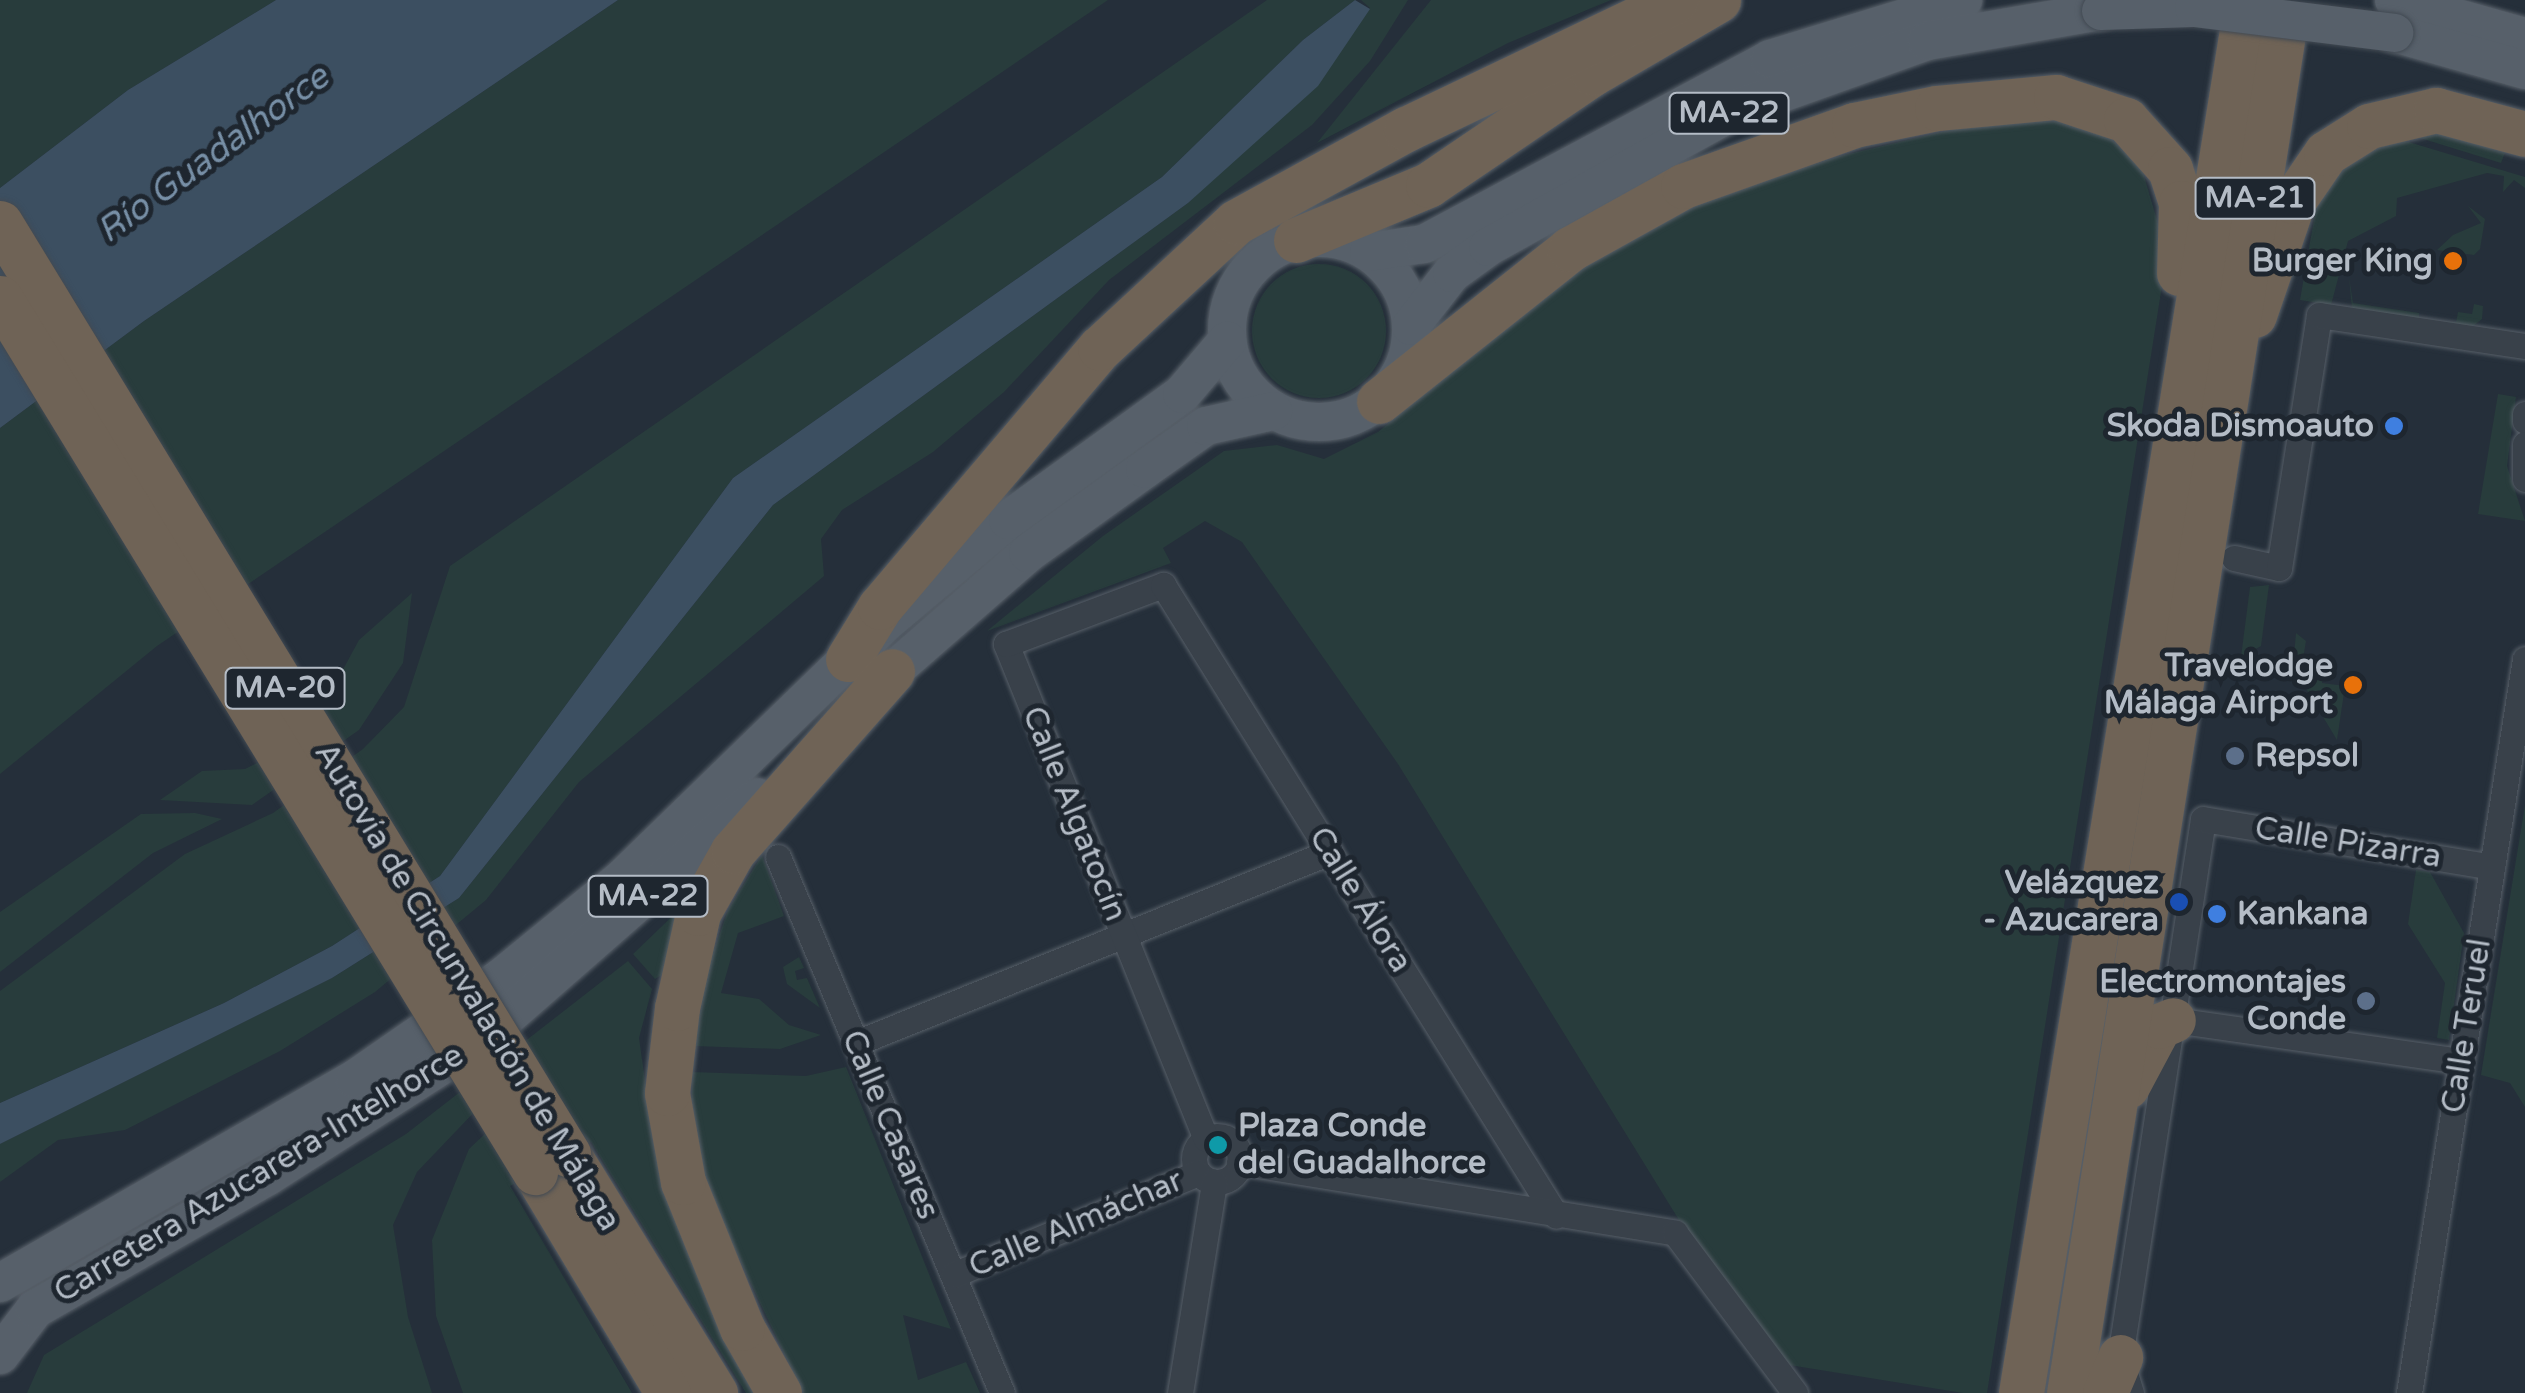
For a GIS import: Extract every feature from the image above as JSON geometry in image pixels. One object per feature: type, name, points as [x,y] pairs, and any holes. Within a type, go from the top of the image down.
[{"type":"highway","points":[[848,659],[880,607],[1100,348],[1236,222],[1406,129],[1676,0]]},
{"type":"highway","points":[[1296,240],[1428,185],[1593,73],[1718,0]]},
{"type":"highway","name":"MA-21","points":[[2069,1393],[2233,362],[2264,26]]},
{"type":"highway","name":"MA-21","points":[[2021,1393],[2160,518],[2264,26]]},
{"type":"highway","points":[[1379,400],[1570,248],[1683,186],[1854,125],[2056,97],[2126,120],[2170,170],[2181,202],[2184,236],[2152,458],[2160,518]]},
{"type":"highway","points":[[2233,362],[2277,262],[2293,200],[2326,153],[2369,126],[2436,110],[2525,134]]},
{"type":"highway","name":"Autovía de Circunvalación de Málaga","points":[[0,223],[552,1163],[668,1393]]},
{"type":"highway","name":"Autovía de Circunvalación de Málaga","points":[[0,298],[552,1163],[715,1393]]},
{"type":"highway","points":[[779,1393],[742,1328],[682,1182],[667,1093],[677,1008],[698,913],[734,851],[892,670]]},
{"type":"highway","points":[[2110,1119],[2159,1026],[2172,1020]]},
{"type":"main road","name":"MA-22","points":[[1227,341],[1229,308],[1242,279],[1264,256],[1296,240],[1344,240],[1370,252],[1436,238],[1673,105],[1770,59],[1963,0]]},
{"type":"main road","name":"MA-22","points":[[1273,411],[1329,422],[1379,400],[1396,382],[1411,326],[1452,273],[1488,247],[1737,109],[1813,76],[1926,41],[2101,11],[2264,26]]},
{"type":"main road","points":[[2264,26],[2396,12],[2525,38]]},
{"type":"main road","points":[[2396,12],[2525,70]]},
{"type":"main road","points":[[1370,252],[1401,286],[1411,326]]},
{"type":"main road","name":"Carretera Azucarera-Intelhorce","points":[[0,1283],[429,1032],[624,877],[848,659],[1008,520],[1182,394],[1227,341]]},
{"type":"main road","points":[[1227,341],[1250,392],[1273,411]]},
{"type":"main road","name":"Carretera Azucarera-Intelhorce","points":[[0,1355],[34,1309],[268,1176],[477,1043],[601,939],[892,670],[1028,553],[1206,426],[1273,411]]},
{"type":"street","points":[[2234,558],[2279,568],[2319,315],[2525,346]]},
{"type":"street","points":[[2525,444],[2525,479]]},
{"type":"street","name":"Calle Álora","points":[[1163,586],[1556,1216]]},
{"type":"street","name":"Calle Algatocín","points":[[1163,586],[1006,644],[1206,1139]]},
{"type":"street","name":"Calle Teruel","points":[[2409,1393],[2525,659]]},
{"type":"street","name":"Calle Pizarra","points":[[2172,1020],[2204,819],[2492,866]]},
{"type":"street","points":[[856,1043],[1122,931],[1330,852]]},
{"type":"street","name":"Calle Casares","points":[[778,857],[1002,1393]]},
{"type":"street","points":[[2119,1381],[2172,1020],[2461,1061]]},
{"type":"street","points":[[1180,1393],[1206,1177],[1196,1150],[1206,1139],[1233,1143],[1239,1162],[1228,1180],[1206,1177]]},
{"type":"street","points":[[1239,1162],[1675,1233],[1795,1393]]},
{"type":"street","name":"Calle Almáchar","points":[[954,1275],[1206,1177]]},
{"type":"green space","points":[[0,0],[276,0],[128,90],[0,188]]},
{"type":"green space","points":[[618,0],[1108,0],[157,646],[0,774],[0,428],[144,321]]},
{"type":"green space","points":[[1267,0],[1355,0],[1303,40],[1162,177],[733,478],[440,876],[332,946],[224,1003],[0,1103],[0,991],[185,854],[273,813],[363,749],[404,707],[450,566]]},
{"type":"green space","points":[[1361,0],[1408,0],[1370,61],[1312,125],[1109,280],[1004,392],[933,452],[842,510],[821,539],[824,576],[579,782],[486,900],[375,992],[280,1051],[125,1130],[58,1140],[0,1182],[0,1144],[332,978],[459,898],[773,505],[1188,203],[1370,8]]},
{"type":"green space","points":[[1431,0],[1611,0],[1508,43],[1317,143]]},
{"type":"green space","points":[[2055,121],[2106,134],[2142,169],[2167,254],[1987,1393],[1963,1393],[1783,1364],[1679,1220],[1398,764],[1242,542],[1205,521],[1163,548],[1171,563],[987,631],[1103,536],[1224,451],[1277,445],[1324,459],[1378,432],[1578,267],[1692,205],[1836,157],[1975,124]]},
{"type":"green space","points":[[2437,129],[2508,145],[2501,163],[2404,133]]},
{"type":"green space","points":[[2392,137],[2525,177],[2525,188],[2514,180],[2503,192],[2504,176],[2487,173],[2397,198],[2396,216],[2348,241],[2331,305],[2300,300],[2317,202],[2346,164]]},
{"type":"green space","points":[[2468,206],[2485,219],[2480,249],[2474,255],[2437,250],[2453,235],[2481,223]]},
{"type":"green space","points":[[1319,264],[1345,269],[1367,283],[1381,305],[1386,331],[1381,357],[1367,379],[1345,393],[1319,398],[1293,393],[1271,379],[1257,357],[1252,331],[1257,305],[1271,283],[1293,269]]},
{"type":"green space","points":[[2349,277],[2353,303],[2419,313],[2419,319],[2352,309]]},
{"type":"green space","points":[[2474,304],[2483,306],[2482,319],[2472,327],[2428,321],[2456,322],[2458,312],[2472,314]]},
{"type":"green space","points":[[2498,394],[2516,397],[2507,466],[2525,521],[2478,514]]},
{"type":"green space","points":[[2269,585],[2261,646],[2241,657],[2250,587]]},
{"type":"green space","points":[[412,593],[403,663],[359,730],[252,805],[160,800],[202,771],[245,769],[289,747],[327,699],[359,640]]},
{"type":"green space","points":[[2296,633],[2306,641],[2302,665],[2324,669],[2322,683],[2345,686],[2337,740],[2293,667]]},
{"type":"green space","points":[[2525,805],[2525,1107],[2510,1083],[2481,1075]]},
{"type":"green space","points":[[195,813],[222,819],[153,853],[0,972],[0,912],[141,814]]},
{"type":"green space","points":[[762,855],[784,916],[738,933],[721,993],[759,999],[789,1025],[821,1035],[780,1049],[694,1046],[708,968],[728,910]]},
{"type":"green space","points":[[2416,870],[2430,872],[2464,933],[2449,1040],[2437,1038],[2445,983],[2408,924]]},
{"type":"green space","points":[[686,903],[663,974],[655,979],[633,954]]},
{"type":"green space","points":[[799,957],[804,968],[795,971],[797,980],[807,978],[820,1008],[787,984],[783,967]]},
{"type":"green space","points":[[628,961],[652,989],[639,1038],[655,1151],[767,1393],[746,1393],[591,1142],[510,1186],[632,1393],[463,1393],[436,1316],[432,1240],[469,1149],[514,1106],[501,1084],[417,1172],[393,1225],[408,1317],[432,1393],[27,1393],[44,1355],[406,1134]]},
{"type":"green space","points":[[846,1067],[951,1329],[903,1315],[918,1380],[966,1362],[980,1393],[803,1393],[703,1183],[692,1125],[692,1072],[806,1076]]},
{"type":"water","name":"Río Guadalhorce","points":[[276,0],[618,0],[144,321],[0,428],[0,188],[128,90]]},
{"type":"water","points":[[1355,0],[1370,9],[1318,86],[1188,203],[773,505],[459,898],[332,978],[0,1144],[0,1103],[224,1003],[332,946],[440,876],[733,478],[1162,177],[1303,40]]},
{"type":"place","name":"Burger King","points":[[2453,261]]},
{"type":"place","name":"Skoda Dismoauto","points":[[2394,426]]},
{"type":"place","name":"Travelodge Málaga Airport","points":[[2353,685]]},
{"type":"place","name":"Repsol","points":[[2235,756]]},
{"type":"place","name":"Velázquez - Azucarera","points":[[2179,902]]},
{"type":"place","name":"Kankana","points":[[2217,914]]},
{"type":"place","name":"Electromontajes Conde","points":[[2366,1001]]},
{"type":"place","name":"Plaza Conde del Guadalhorce","points":[[1218,1145]]}]
